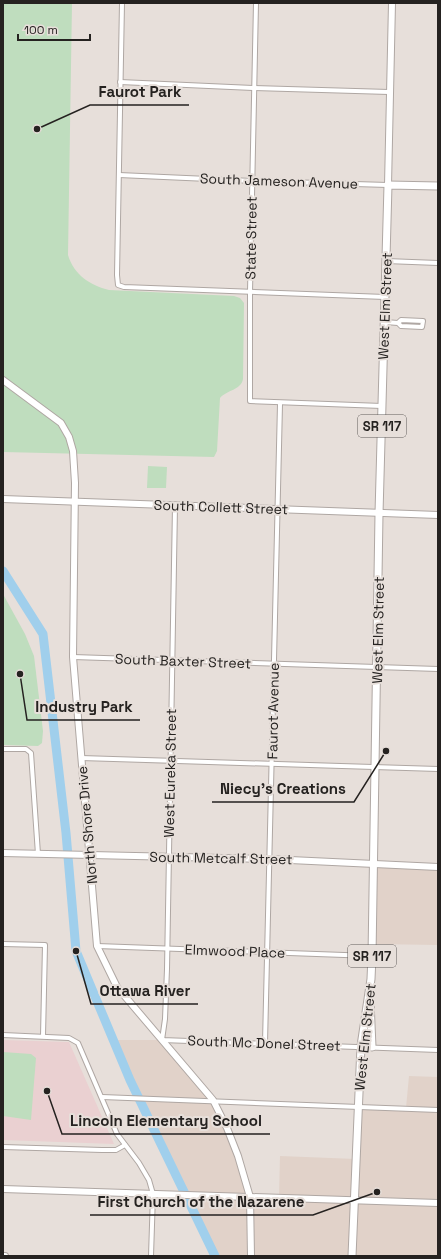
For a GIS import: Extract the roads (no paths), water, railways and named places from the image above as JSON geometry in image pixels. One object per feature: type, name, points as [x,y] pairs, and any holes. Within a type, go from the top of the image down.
[{"type":"main road","name":"South Jameson Avenue","points":[[388,185],[438,186]]},
{"type":"main road","name":"West Elm Street","points":[[352,1256],[361,1046],[369,996],[372,956],[382,406],[388,185]]},
{"type":"main road","points":[[369,996],[372,1009],[372,1046]]},
{"type":"street","points":[[122,3],[117,283],[122,286],[386,297]]},
{"type":"street","name":"State Street","points":[[256,3],[253,88],[250,401],[280,404]]},
{"type":"street","name":"West Elm Street","points":[[388,185],[392,3]]},
{"type":"street","points":[[120,82],[390,92]]},
{"type":"street","name":"South Jameson Avenue","points":[[119,175],[388,185]]},
{"type":"street","points":[[386,261],[438,263]]},
{"type":"street","points":[[385,322],[398,323],[401,326],[422,327],[423,321],[401,320],[398,323]]},
{"type":"street","name":"North Shore Drive","points":[[3,380],[51,414],[65,428],[71,441],[74,459],[73,657],[97,946],[117,987],[213,1100],[234,1144],[250,1197],[251,1256]]},
{"type":"street","points":[[280,404],[382,406]]},
{"type":"street","name":"Faurot Avenue","points":[[265,1043],[280,404]]},
{"type":"street","name":"South Collett Street","points":[[3,499],[438,515]]},
{"type":"street","name":"West Eureka Street","points":[[162,1040],[165,1012],[167,949],[176,506]]},
{"type":"street","name":"South Baxter Street","points":[[73,657],[438,669]]},
{"type":"street","points":[[3,749],[30,751],[38,854]]},
{"type":"street","points":[[81,758],[171,759],[272,764],[438,769]]},
{"type":"street","name":"South Metcalf Street","points":[[3,853],[269,859],[438,867]]},
{"type":"street","points":[[3,944],[45,945],[43,1036]]},
{"type":"street","name":"Elmwood Place","points":[[97,946],[372,956]]},
{"type":"street","points":[[3,1035],[43,1036],[69,1038],[75,1040],[82,1052],[117,1134],[145,1172],[153,1194],[151,1256]]},
{"type":"street","name":"South Mc Donel Street","points":[[162,1040],[372,1046],[438,1050]]},
{"type":"street","points":[[102,1098],[213,1100],[438,1110]]},
{"type":"street","points":[[3,1147],[109,1150],[119,1149],[125,1145]]},
{"type":"street","points":[[3,1189],[438,1203]]},
{"type":"waterway","points":[[3,571],[43,634],[66,833],[76,951],[130,1080],[215,1256]]},
{"type":"place","name":"Faurot Park","points":[[37,129]]},
{"type":"place","name":"Industry Park","points":[[20,674]]},
{"type":"place","name":"Niecy's Creations","points":[[386,751]]},
{"type":"place","name":"Ottawa River","points":[[76,951]]},
{"type":"place","name":"Lincoln Elementary School","points":[[47,1091]]},
{"type":"place","name":"First Church of the Nazarene","points":[[377,1192]]}]
